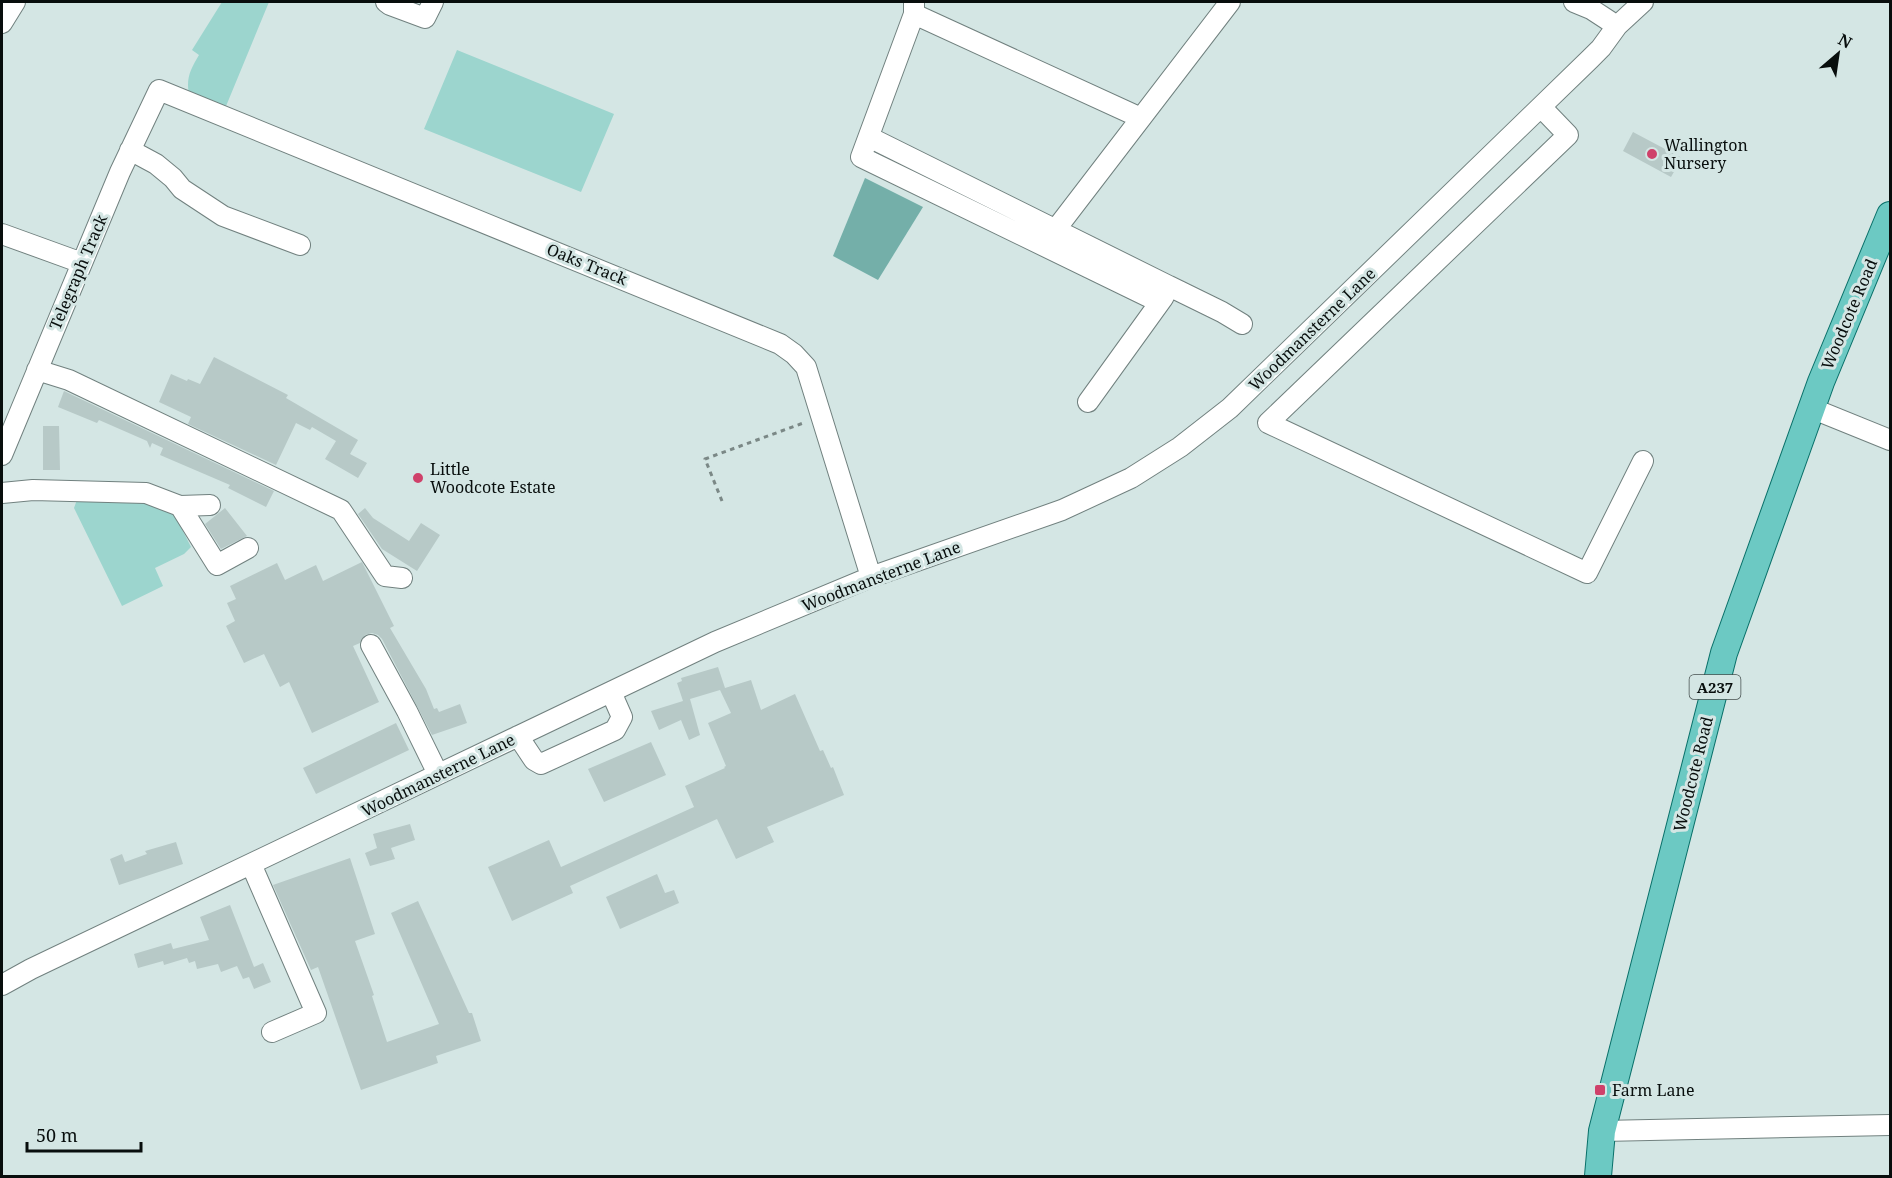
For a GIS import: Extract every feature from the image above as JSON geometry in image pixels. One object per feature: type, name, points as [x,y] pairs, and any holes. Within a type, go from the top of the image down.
[{"type":"main road","name":"Woodcote Road","points":[[1599,1176],[1602,1131],[1724,653],[1811,408],[1890,215]]},
{"type":"street","points":[[2,23],[15,2]]},
{"type":"street","points":[[386,2],[426,18],[433,2]]},
{"type":"street","points":[[1056,229],[1230,2]]},
{"type":"street","points":[[1574,2],[1592,9],[1617,26]]},
{"type":"street","name":"Woodmansterne Lane","points":[[2,985],[715,642],[871,577],[1062,510],[1131,478],[1180,447],[1230,408],[1601,48],[1617,26],[1643,2]]},
{"type":"street","points":[[1141,118],[914,8],[861,158],[1149,297],[1166,292]]},
{"type":"street","name":"Telegraph Track","points":[[2,455],[130,150],[159,90]]},
{"type":"street","name":"Oaks Track","points":[[159,90],[780,344],[806,367],[871,577]]},
{"type":"street","points":[[1540,107],[1568,135],[1268,423],[1587,573],[1643,461]]},
{"type":"street","points":[[869,137],[1056,229],[1166,292],[1222,312],[1242,324]]},
{"type":"street","points":[[130,150],[156,164],[182,189],[223,216],[300,245]]},
{"type":"street","points":[[2,234],[82,263]]},
{"type":"street","points":[[1088,402],[1166,292]]},
{"type":"street","points":[[37,370],[69,380],[341,510],[385,576],[402,578]]},
{"type":"street","points":[[1811,408],[1890,440]]},
{"type":"street","points":[[2,493],[33,490],[146,493],[180,506],[210,505]]},
{"type":"street","points":[[180,506],[217,565],[248,548]]},
{"type":"street","points":[[371,645],[438,774]]},
{"type":"street","points":[[518,736],[534,760],[541,764],[615,730],[622,717],[611,692]]},
{"type":"street","points":[[251,864],[316,1013],[272,1032]]},
{"type":"street","points":[[1602,1131],[1889,1119]]},
{"type":"path","points":[[722,501],[705,459],[822,416]]},
{"type":"shaded area","points":[[222,2],[269,2],[224,111],[190,98],[188,86],[191,70],[199,55],[192,50]]},
{"type":"shaded area","points":[[457,50],[614,114],[581,192],[424,129]]},
{"type":"shaded area","points":[[865,178],[923,207],[878,280],[833,256]]},
{"type":"shaded area","points":[[78,497],[152,499],[175,515],[191,547],[184,554],[155,568],[163,586],[122,606],[74,508]]},
{"type":"building","name":"Wallington Nursery","points":[[1633,132],[1682,158],[1671,177],[1623,151]]},
{"type":"building","points":[[214,357],[288,395],[286,398],[358,440],[350,454],[367,463],[358,478],[325,459],[336,441],[312,427],[310,430],[296,423],[276,465],[188,424],[191,417],[159,402],[171,374],[200,384]]},
{"type":"building","points":[[64,391],[274,491],[266,507],[228,488],[230,485],[160,455],[163,448],[152,443],[150,448],[147,441],[99,420],[97,423],[58,407]]},
{"type":"building","points":[[43,426],[59,426],[60,470],[43,470]]},
{"type":"building","points":[[225,508],[247,536],[221,549],[205,524]]},
{"type":"building","points":[[365,508],[373,518],[409,541],[421,523],[440,535],[417,571],[382,549],[358,514]]},
{"type":"building","points":[[362,562],[394,626],[390,628],[426,689],[434,709],[437,708],[439,712],[460,704],[467,723],[432,735],[382,639],[372,633],[365,635],[360,643],[353,646],[379,702],[312,733],[289,682],[280,687],[264,654],[244,663],[226,626],[235,621],[227,603],[236,599],[230,586],[277,563],[285,580],[316,565],[323,581]]},
{"type":"building","points":[[718,667],[725,688],[751,680],[761,710],[795,694],[820,751],[823,750],[831,768],[833,767],[844,795],[767,827],[774,842],[736,859],[717,819],[570,886],[573,893],[512,921],[488,867],[549,840],[561,867],[694,807],[685,786],[726,766],[708,723],[731,713],[720,690],[690,699],[700,735],[689,740],[681,720],[659,730],[651,711],[683,701],[677,683],[682,681],[681,678]]},
{"type":"building","points":[[396,723],[409,750],[316,794],[303,768]]},
{"type":"building","points":[[651,742],[666,775],[604,802],[588,769]]},
{"type":"building","points":[[410,824],[415,840],[391,848],[395,859],[370,866],[365,853],[377,848],[373,834]]},
{"type":"building","points":[[176,842],[183,864],[119,885],[110,859],[122,854],[125,862],[147,854],[145,851]]},
{"type":"building","points":[[350,858],[375,934],[355,941],[374,995],[372,996],[387,1042],[439,1024],[391,913],[418,901],[469,1013],[472,1013],[481,1041],[436,1056],[438,1063],[361,1090],[318,967],[311,970],[273,885]]},
{"type":"building","points":[[657,874],[665,893],[674,890],[679,903],[620,929],[606,897]]},
{"type":"building","points":[[230,905],[254,967],[263,963],[271,982],[254,989],[249,977],[243,979],[237,966],[221,972],[218,964],[197,969],[195,961],[189,963],[187,958],[164,965],[163,961],[138,968],[134,954],[171,943],[173,949],[209,940],[200,917]]},
{"type":"place","name":"Wallington Nursery","points":[[1652,154]]},
{"type":"place","name":"Little Woodcote Estate","points":[[418,478]]},
{"type":"place","name":"Farm Lane","points":[[1600,1090]]}]
